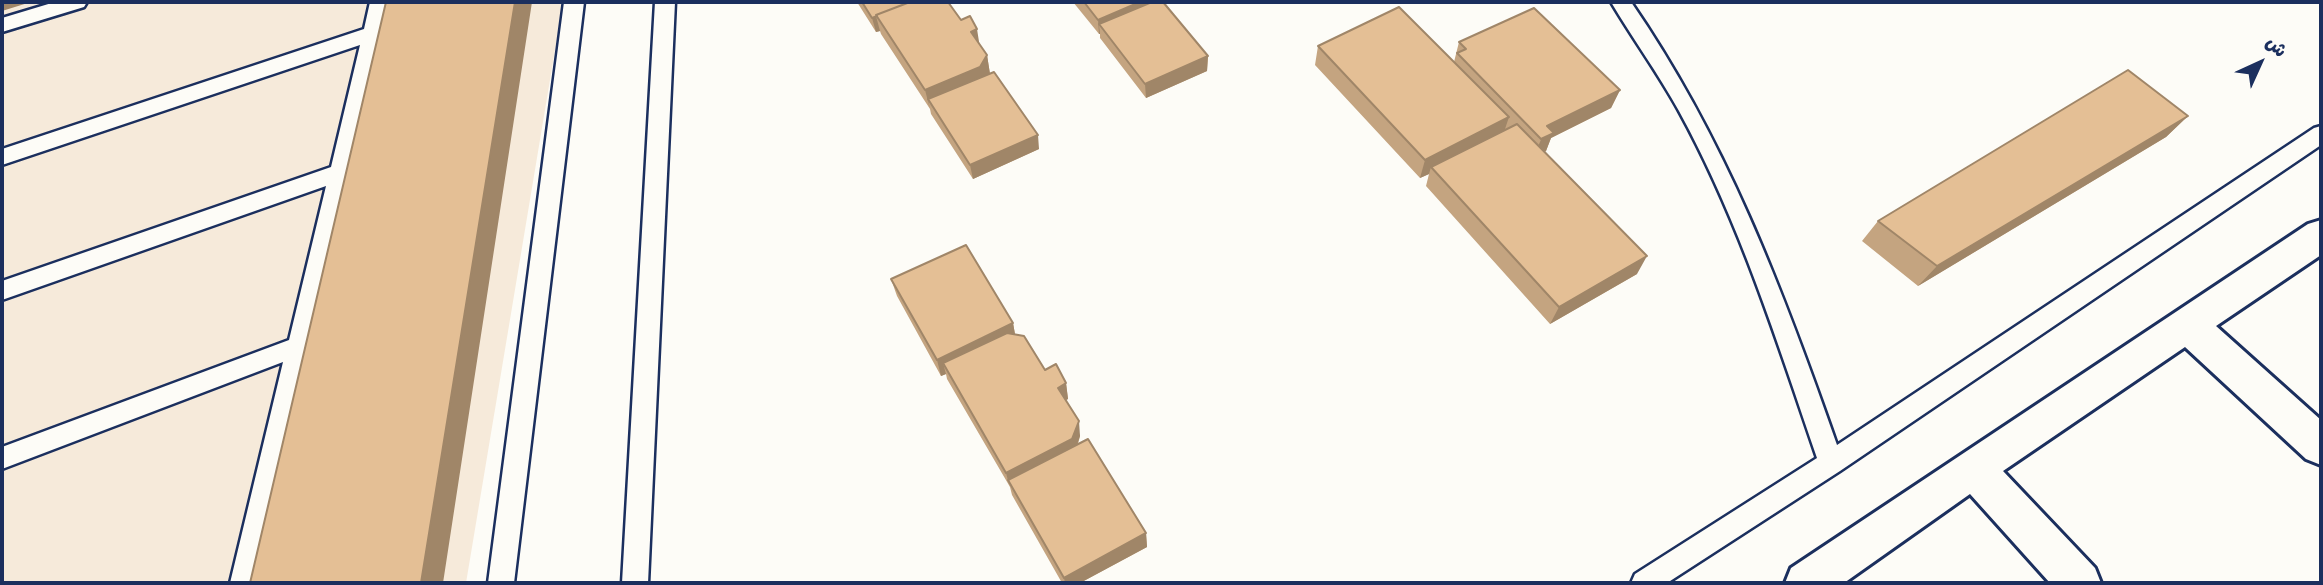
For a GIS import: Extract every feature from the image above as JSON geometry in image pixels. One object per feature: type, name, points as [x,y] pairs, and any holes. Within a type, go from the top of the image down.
[{"type":"street","points":[[1807,583],[1973,468],[2321,235]]},
{"type":"street","points":[[2188,324],[2321,446]]},
{"type":"street","points":[[1973,468],[2079,583]]},
{"type":"lane","points":[[2,24],[77,2]]},
{"type":"lane","points":[[243,583],[380,2]]},
{"type":"lane","points":[[501,583],[574,2]]},
{"type":"lane","points":[[635,583],[665,2]]},
{"type":"lane","points":[[1620,2],[1684,101],[1740,212],[1765,274],[1831,463]]},
{"type":"lane","points":[[2,157],[373,33]]},
{"type":"lane","points":[[1644,583],[1831,463],[2321,134]]},
{"type":"lane","points":[[2,290],[340,172]]},
{"type":"lane","points":[[2,458],[299,346]]},
{"type":"shaded area","points":[[2,2],[563,2],[466,583],[2,583]]},
{"type":"building","points":[[386,2],[515,2],[421,583],[250,583]]},
{"type":"building","points":[[862,2],[910,2],[872,18]]},
{"type":"building","points":[[910,2],[948,2],[961,20],[970,16],[977,29],[971,32],[987,55],[980,67],[925,90],[876,15]]},
{"type":"building","points":[[1084,2],[1140,2],[1098,20]]},
{"type":"building","points":[[1152,2],[1163,2],[1208,56],[1145,84],[1099,24]]},
{"type":"building","points":[[1399,7],[1509,117],[1425,160],[1318,46]]},
{"type":"building","points":[[1534,8],[1620,90],[1547,126],[1554,133],[1541,139],[1457,53],[1466,49],[1459,42]]},
{"type":"building","points":[[2128,70],[2188,116],[1937,266],[1878,221]]},
{"type":"building","points":[[994,72],[1038,135],[970,165],[928,99]]},
{"type":"building","points":[[1517,124],[1647,256],[1559,307],[1431,167]]},
{"type":"building","points":[[966,245],[1013,323],[937,360],[891,279]]},
{"type":"building","points":[[1007,333],[1024,336],[1045,370],[1056,364],[1066,383],[1058,388],[1079,421],[1072,439],[1006,473],[943,363]]},
{"type":"building","points":[[1088,439],[1146,533],[1064,578],[1008,480]]}]
